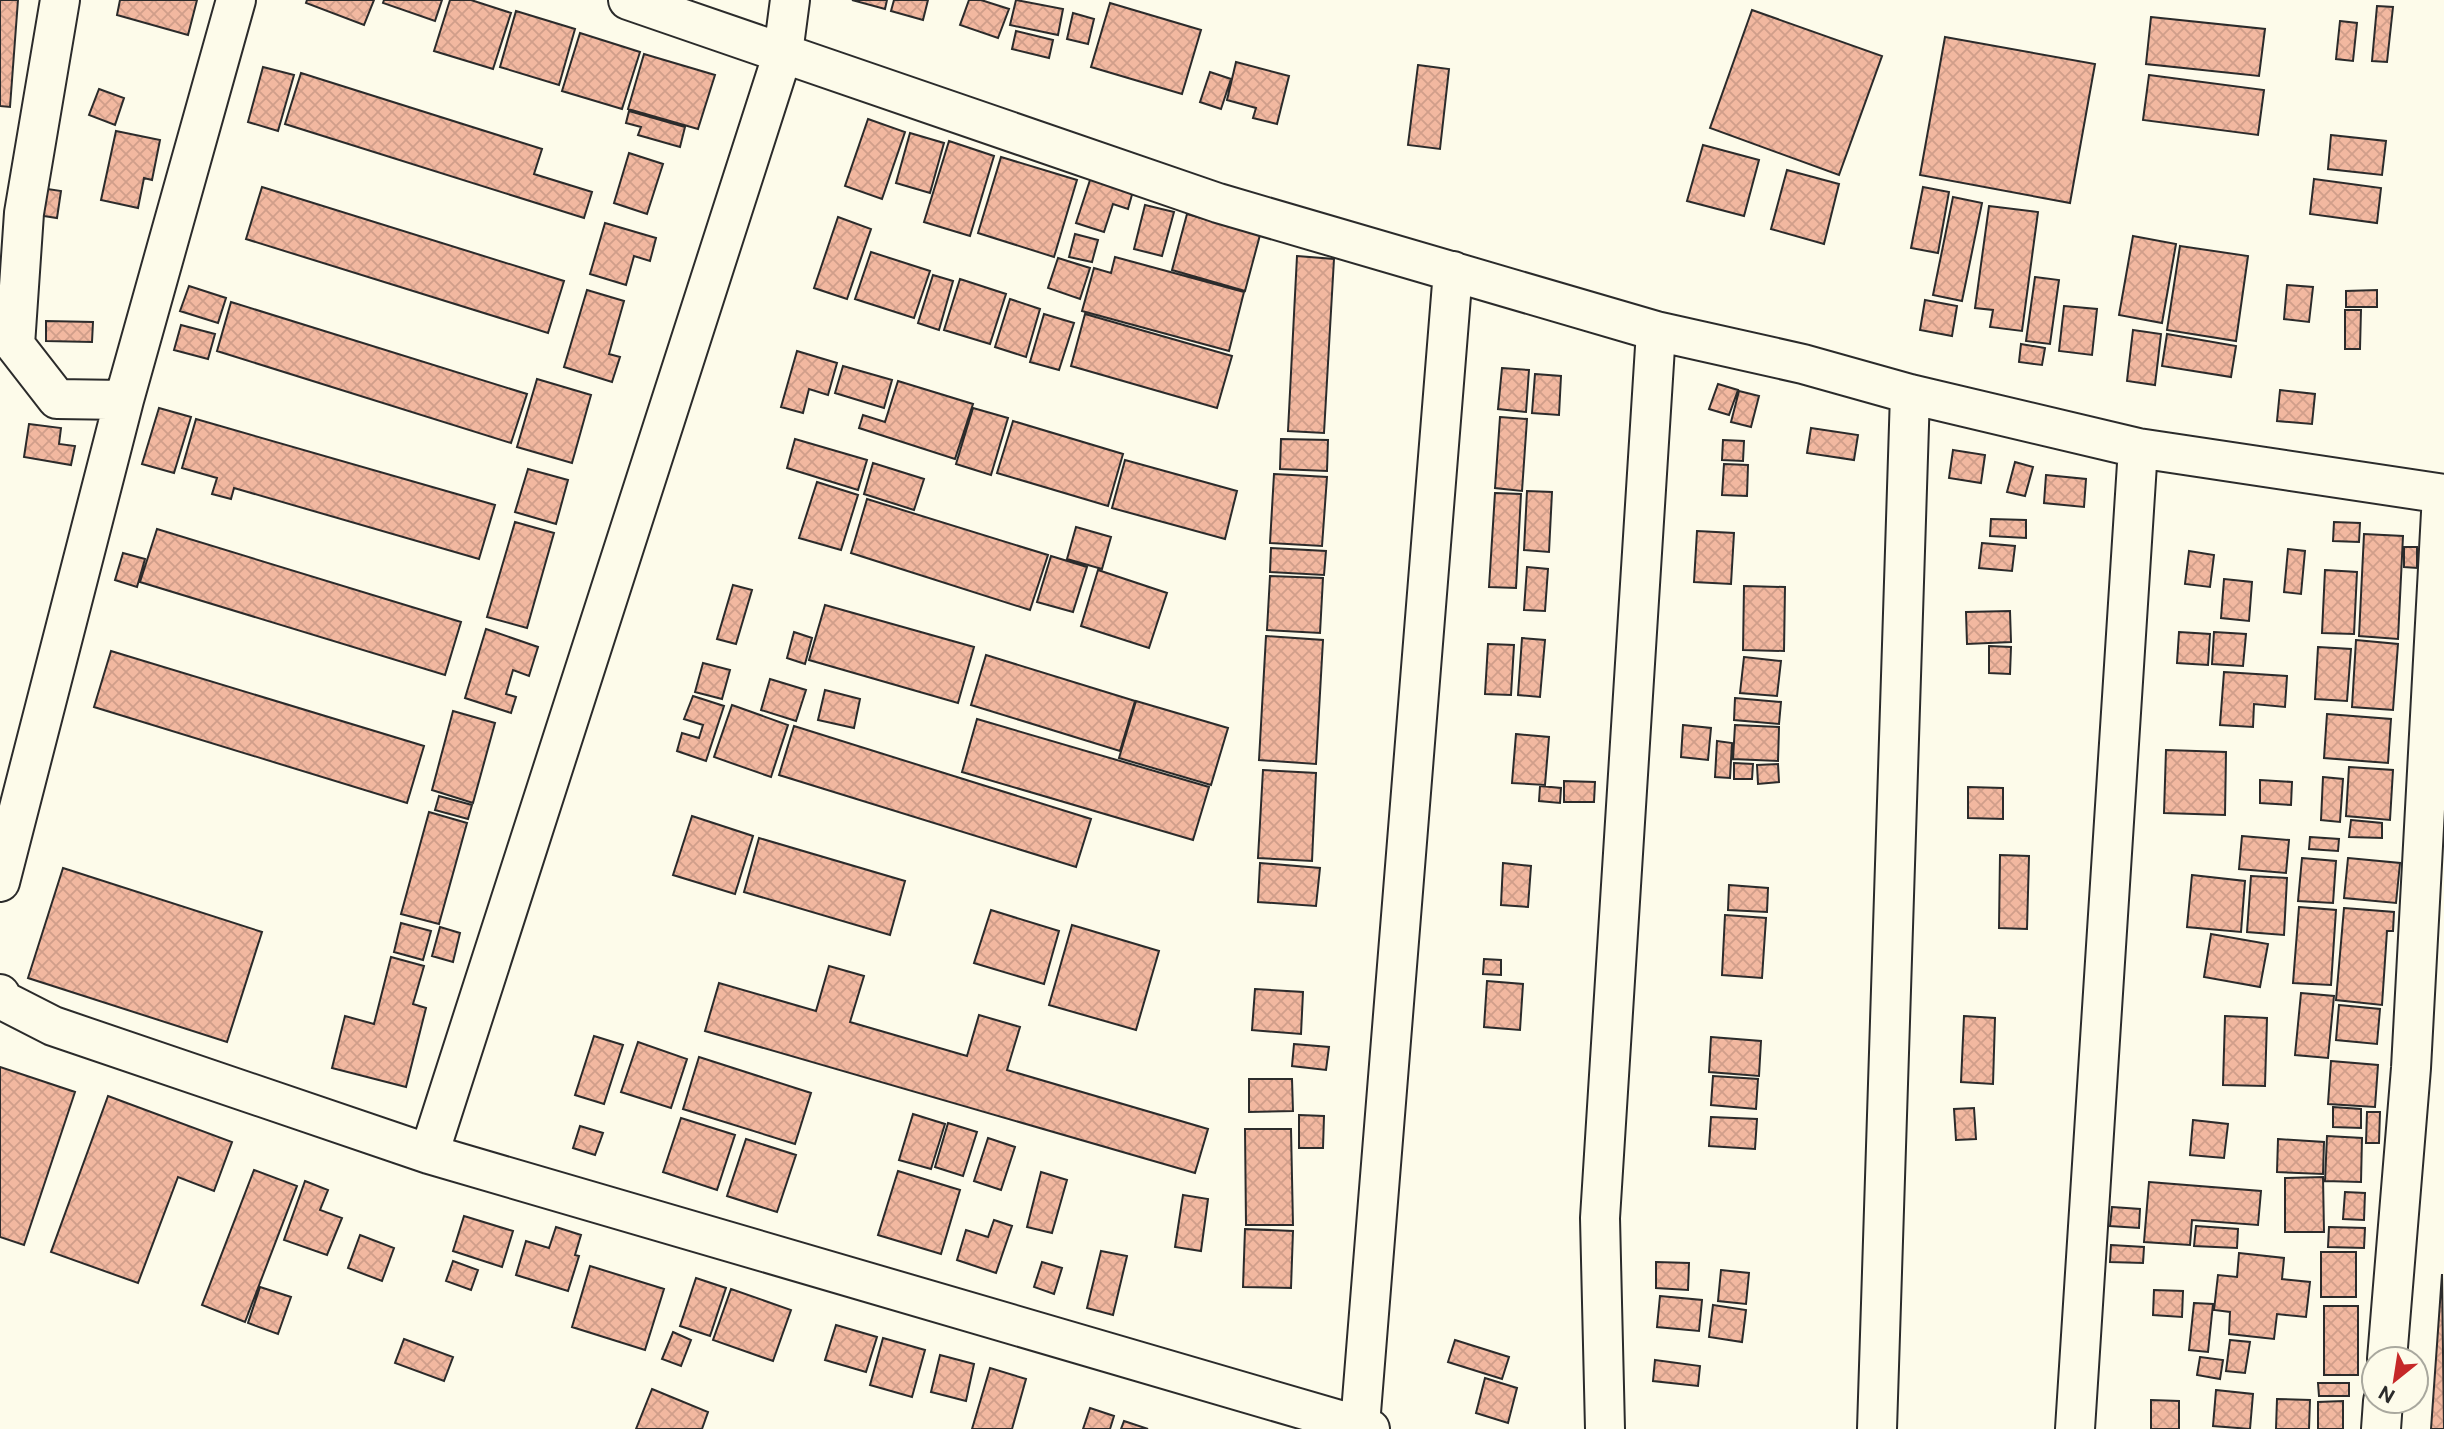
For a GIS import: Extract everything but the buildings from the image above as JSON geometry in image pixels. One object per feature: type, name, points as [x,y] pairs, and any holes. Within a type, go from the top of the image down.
[{"type":"street","points":[[60,0],[24,213],[15,345],[57,399],[124,400]]},
{"type":"street","points":[[0,881],[124,400],[236,0]]},
{"type":"street","points":[[628,0],[1218,203],[1657,331],[1803,364],[1910,394],[2137,448],[2443,494],[2411,1068],[2388,1345]]},
{"type":"street","points":[[429,1154],[783,53],[790,0]]},
{"type":"street","points":[[0,995],[4,1001],[53,1026],[429,1154],[1365,1427],[1453,271]]},
{"type":"street","points":[[1605,1429],[1600,1219],[1657,331]]},
{"type":"street","points":[[1877,1429],[1910,394]]},
{"type":"street","points":[[2076,1429],[2137,448]]}]
